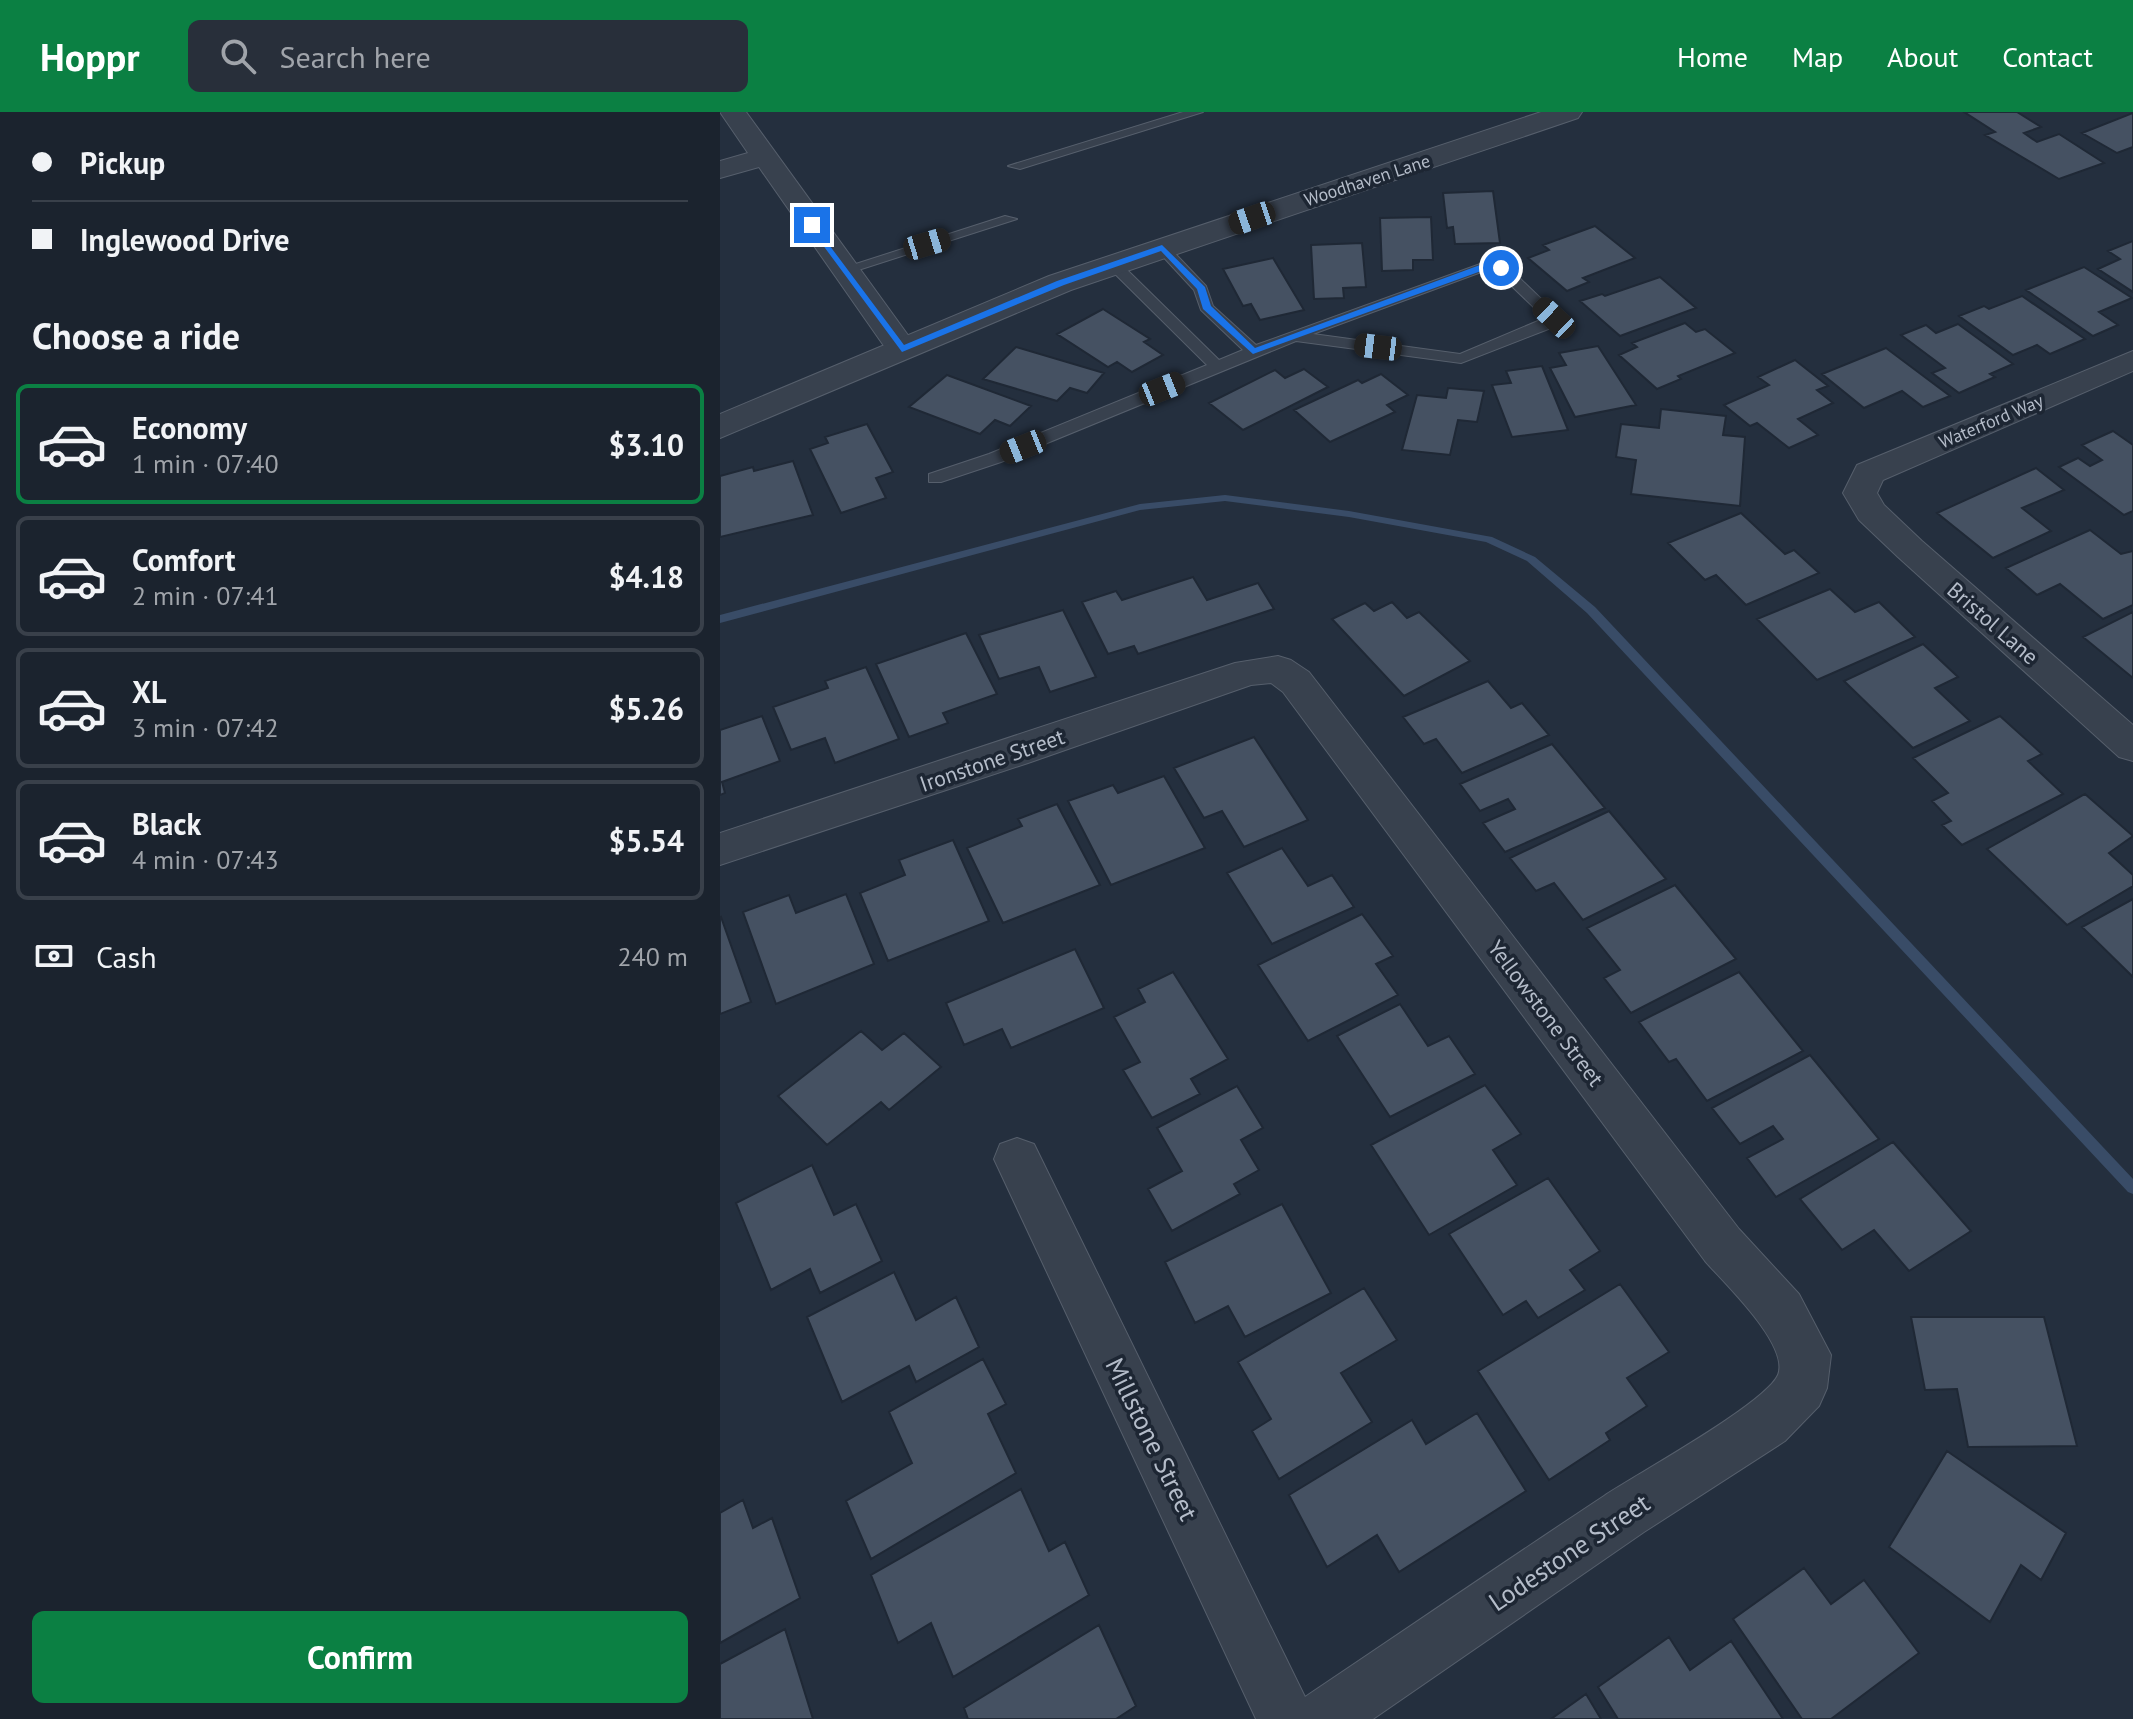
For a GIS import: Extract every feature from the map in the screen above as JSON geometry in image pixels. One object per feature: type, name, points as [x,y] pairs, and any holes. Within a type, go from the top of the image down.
[{"type":"street","points":[[733,112],[902,349]]},
{"type":"street","name":"Woodhaven Lane","points":[[720,427],[1014,301],[1113,264],[1554,114]]},
{"type":"street","points":[[720,170],[764,157]]},
{"type":"street","name":"Waterford Way","points":[[1860,493],[1869,473],[2133,360]]},
{"type":"street","name":"Bristol Lane","points":[[1860,493],[1871,512],[1910,549],[2133,747]]},
{"type":"street","name":"Yellowstone Street","points":[[1264,670],[1278,669],[1296,682],[1722,1245],[1781,1311],[1806,1355],[1803,1375]]},
{"type":"street","name":"Ironstone Street","points":[[720,849],[1000,758],[1248,672],[1264,670]]},
{"type":"street","name":"Millstone Street","points":[[1017,1159],[1286,1719]]},
{"type":"street","name":"Lodestone Street","points":[[1323,1719],[1625,1513],[1767,1423],[1801,1388],[1803,1375]]},
{"type":"lane","points":[[1015,166],[1197,112]]},
{"type":"lane","points":[[844,270],[1010,219]]},
{"type":"lane","points":[[1162,248],[1201,289],[1190,313]]},
{"type":"lane","points":[[1113,264],[1159,312],[1190,313],[1253,351]]},
{"type":"lane","points":[[935,478],[995,458],[1253,351],[1294,336],[1483,267],[1501,268],[1554,318],[1546,325],[1461,359],[1294,336]]},
{"type":"lane","points":[[1190,313],[1217,366]]},
{"type":"building","points":[[1964,112],[2017,112],[2041,127],[2024,133],[2037,142],[2059,134],[2104,163],[2059,179],[1985,135],[1995,132]]},
{"type":"building","points":[[2133,113],[2133,147],[2117,153],[2082,133]]},
{"type":"building","points":[[1493,191],[1500,243],[1455,244],[1453,227],[1447,228],[1443,193]]},
{"type":"building","points":[[1431,217],[1433,260],[1413,260],[1413,270],[1382,271],[1380,218]]},
{"type":"building","points":[[1595,226],[1635,258],[1583,278],[1589,282],[1567,291],[1528,258],[1549,250],[1543,245]]},
{"type":"building","points":[[2133,241],[2133,292],[2098,269],[2120,259],[2108,251]]},
{"type":"building","points":[[1362,243],[1366,287],[1343,288],[1344,298],[1314,299],[1311,245]]},
{"type":"building","points":[[1273,258],[1304,310],[1260,320],[1251,304],[1243,306],[1223,269]]},
{"type":"building","points":[[2084,267],[2132,298],[2099,312],[2118,325],[2093,336],[2026,290]]},
{"type":"building","points":[[1660,277],[1696,308],[1620,336],[1580,301],[1602,294],[1605,296]]},
{"type":"building","points":[[2022,296],[2085,339],[2050,354],[2037,345],[2013,355],[1959,316],[1984,306],[1989,309]]},
{"type":"building","points":[[1103,309],[1150,339],[1144,342],[1163,355],[1132,372],[1117,362],[1108,367],[1057,334]]},
{"type":"building","points":[[1685,323],[1696,332],[1705,329],[1735,353],[1678,376],[1681,379],[1657,389],[1619,355],[1637,347],[1632,343]]},
{"type":"building","points":[[1958,324],[2013,364],[1990,374],[1995,377],[1959,393],[1932,373],[1945,368],[1901,335],[1926,325],[1936,333]]},
{"type":"building","points":[[1598,346],[1636,405],[1575,417],[1550,368],[1566,365],[1559,353]]},
{"type":"building","points":[[1016,347],[1104,373],[1087,393],[1070,388],[1057,401],[983,379]]},
{"type":"building","points":[[1886,348],[1950,396],[1923,407],[1902,391],[1864,408],[1822,374]]},
{"type":"building","points":[[1795,360],[1828,386],[1817,390],[1833,403],[1798,419],[1818,435],[1789,448],[1757,423],[1750,426],[1724,405],[1769,385],[1758,377]]},
{"type":"building","points":[[1542,366],[1568,430],[1512,437],[1492,385],[1511,383],[1506,371]]},
{"type":"building","points":[[1304,369],[1328,387],[1243,430],[1209,403],[1275,370],[1285,378]]},
{"type":"building","points":[[1381,374],[1408,395],[1387,405],[1395,412],[1330,442],[1294,410],[1358,380],[1362,383]]},
{"type":"building","points":[[947,375],[1031,406],[1010,426],[995,420],[980,434],[909,407]]},
{"type":"building","points":[[1448,388],[1484,391],[1477,422],[1458,420],[1450,455],[1402,450],[1417,395],[1446,398]]},
{"type":"building","points":[[1661,409],[1726,416],[1723,435],[1745,437],[1740,506],[1631,494],[1636,460],[1616,457],[1621,424],[1659,428]]},
{"type":"building","points":[[867,424],[893,472],[876,478],[886,498],[841,513],[810,449],[828,443],[825,437]]},
{"type":"building","points":[[2113,431],[2133,445],[2133,511],[2124,515],[2059,467],[2078,458],[2090,466],[2102,460],[2082,445]]},
{"type":"building","points":[[793,461],[813,515],[720,537],[720,476]]},
{"type":"building","points":[[2036,468],[2064,490],[2022,508],[2051,531],[1993,558],[1937,513]]},
{"type":"building","points":[[1741,513],[1785,554],[1794,550],[1819,573],[1746,605],[1716,575],[1705,580],[1668,543]]},
{"type":"building","points":[[2090,530],[2121,554],[2133,551],[2133,605],[2103,619],[2060,584],[2037,595],[2006,568]]},
{"type":"building","points":[[1193,577],[1207,600],[1258,583],[1274,609],[1138,654],[1134,646],[1108,654],[1082,602],[1116,591],[1122,600]]},
{"type":"building","points":[[1830,589],[1855,612],[1879,602],[1915,637],[1817,680],[1757,619]]},
{"type":"building","points":[[1392,602],[1407,618],[1419,612],[1470,661],[1404,696],[1332,619],[1365,603],[1374,611]]},
{"type":"building","points":[[1063,610],[1096,677],[1050,692],[1039,667],[999,679],[979,635]]},
{"type":"building","points":[[2133,612],[2133,678],[2083,637]]},
{"type":"building","points":[[966,633],[997,694],[943,713],[948,723],[909,737],[876,664]]},
{"type":"building","points":[[1923,644],[1958,677],[1935,688],[1970,721],[1913,748],[1844,681]]},
{"type":"building","points":[[866,667],[899,739],[835,763],[825,738],[791,750],[773,707],[828,688],[825,681]]},
{"type":"building","points":[[1488,681],[1511,708],[1522,703],[1549,735],[1462,773],[1436,739],[1424,744],[1403,717]]},
{"type":"building","points":[[762,716],[780,761],[722,782],[725,793],[720,795],[720,730]]},
{"type":"building","points":[[2000,716],[2042,754],[2028,761],[2063,794],[1962,845],[1942,825],[1951,821],[1932,801],[1948,793],[1913,758]]},
{"type":"building","points":[[1254,737],[1308,820],[1244,847],[1222,811],[1204,818],[1174,768]]},
{"type":"building","points":[[1552,744],[1605,808],[1505,852],[1483,823],[1515,809],[1508,799],[1480,811],[1460,784]]},
{"type":"building","points":[[1164,776],[1205,848],[1111,885],[1068,801],[1113,785],[1118,793]]},
{"type":"building","points":[[2085,794],[2133,836],[2109,853],[2133,875],[2133,886],[2067,925],[1987,849]]},
{"type":"building","points":[[1057,804],[1100,885],[1003,923],[967,848],[1022,826],[1018,819]]},
{"type":"building","points":[[1609,811],[1666,879],[1583,920],[1554,883],[1536,891],[1510,858]]},
{"type":"building","points":[[953,840],[989,921],[888,961],[860,893],[905,875],[899,860]]},
{"type":"building","points":[[1282,848],[1308,886],[1332,875],[1354,907],[1272,944],[1227,873]]},
{"type":"building","points":[[1675,885],[1736,959],[1631,1013],[1604,978],[1620,970],[1587,928]]},
{"type":"building","points":[[846,894],[874,964],[776,1004],[743,912],[789,895],[796,913]]},
{"type":"building","points":[[2133,899],[2133,977],[2082,927]]},
{"type":"building","points":[[1362,914],[1393,956],[1376,964],[1398,995],[1308,1041],[1258,965]]},
{"type":"building","points":[[720,918],[751,1002],[720,1014]]},
{"type":"building","points":[[1075,949],[1104,1008],[1011,1048],[1002,1029],[964,1045],[946,1003]]},
{"type":"building","points":[[1173,972],[1228,1059],[1191,1079],[1200,1094],[1152,1118],[1123,1070],[1140,1062],[1114,1017],[1145,1002],[1138,989]]},
{"type":"building","points":[[1739,972],[1803,1051],[1707,1101],[1676,1059],[1669,1062],[1639,1022]]},
{"type":"building","points":[[1400,1004],[1428,1046],[1449,1036],[1475,1074],[1390,1117],[1337,1036]]},
{"type":"building","points":[[861,1031],[882,1050],[904,1033],[941,1067],[889,1110],[881,1102],[827,1145],[778,1096]]},
{"type":"building","points":[[1810,1055],[1879,1139],[1776,1197],[1747,1158],[1783,1139],[1773,1126],[1740,1144],[1712,1108]]},
{"type":"building","points":[[1485,1085],[1521,1134],[1493,1150],[1517,1185],[1429,1235],[1371,1145]]},
{"type":"building","points":[[1237,1086],[1263,1128],[1241,1140],[1259,1170],[1234,1184],[1240,1194],[1172,1231],[1148,1189],[1182,1171],[1157,1128]]},
{"type":"building","points":[[1893,1142],[1971,1231],[1909,1271],[1874,1230],[1842,1250],[1800,1199]]},
{"type":"building","points":[[812,1165],[834,1215],[856,1204],[882,1261],[820,1293],[810,1269],[771,1290],[736,1203]]},
{"type":"building","points":[[1548,1178],[1600,1251],[1570,1270],[1585,1290],[1538,1318],[1526,1301],[1503,1315],[1449,1234]]},
{"type":"building","points":[[1282,1204],[1331,1293],[1245,1337],[1228,1306],[1195,1323],[1165,1262]]},
{"type":"building","points":[[894,1272],[916,1320],[956,1297],[979,1347],[916,1382],[909,1366],[842,1402],[807,1317]]},
{"type":"building","points":[[1620,1284],[1669,1352],[1627,1378],[1647,1406],[1606,1433],[1610,1440],[1549,1480],[1478,1371]]},
{"type":"building","points":[[1364,1288],[1397,1340],[1341,1373],[1372,1422],[1279,1479],[1252,1431],[1271,1419],[1238,1362]]},
{"type":"building","points":[[1911,1317],[2044,1317],[2077,1446],[1968,1447],[1957,1389],[1925,1390]]},
{"type":"building","points":[[983,1359],[1006,1404],[988,1414],[1016,1473],[871,1559],[846,1501],[912,1463],[889,1412]]},
{"type":"building","points":[[1477,1413],[1526,1491],[1399,1572],[1377,1535],[1327,1567],[1289,1495],[1412,1420],[1426,1444]]},
{"type":"building","points":[[1947,1451],[2066,1533],[2041,1580],[2021,1565],[1990,1622],[1889,1547]]},
{"type":"building","points":[[1021,1489],[1049,1551],[1065,1542],[1089,1595],[953,1677],[931,1623],[898,1643],[871,1575]]},
{"type":"building","points":[[743,1500],[753,1528],[772,1518],[800,1598],[720,1643],[720,1513]]},
{"type":"building","points":[[1804,1568],[1831,1604],[1864,1580],[1919,1653],[1831,1719],[1802,1719],[1733,1619]]},
{"type":"building","points":[[1099,1625],[1136,1706],[1116,1719],[968,1719],[964,1708]]},
{"type":"building","points":[[785,1629],[813,1719],[720,1719],[720,1664]]},
{"type":"building","points":[[1669,1637],[1690,1670],[1731,1641],[1783,1719],[1618,1719],[1598,1687]]},
{"type":"building","points":[[1586,1694],[1601,1719],[1551,1719]]},
{"type":"waterway","points":[[720,619],[1140,507],[1225,498],[1349,514],[1488,539],[1531,559],[1591,610],[2133,1188]]},
{"type":"route","points":[[812,225],[902,349],[1060,283],[1162,248],[1201,289],[1206,307],[1253,351],[1483,267],[1501,268]]}]
